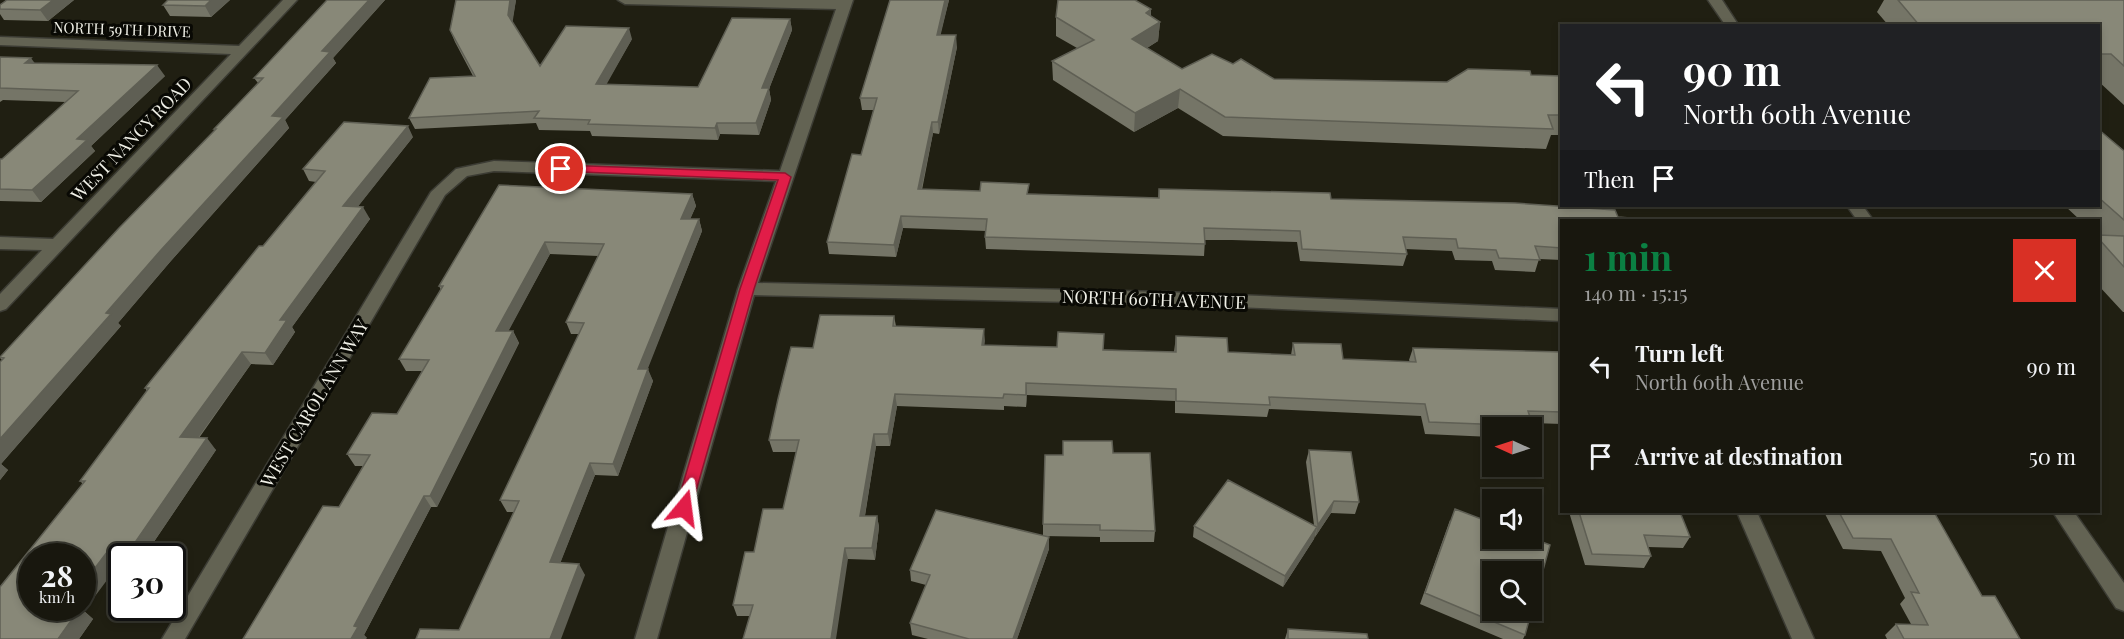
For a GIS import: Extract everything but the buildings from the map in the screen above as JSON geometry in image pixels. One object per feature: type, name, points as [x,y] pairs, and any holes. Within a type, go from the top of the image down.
[{"type":"street","name":"WEST NANCY ROAD","points":[[0,305],[290,0]]},
{"type":"street","points":[[625,0],[845,3],[747,289],[646,639]]},
{"type":"street","points":[[1715,0],[1732,24]]},
{"type":"street","name":"NORTH 59TH DRIVE","points":[[0,41],[243,50]]},
{"type":"street","name":"WEST CAROL ANN WAY","points":[[173,639],[439,192],[462,172],[494,166],[785,177]]},
{"type":"street","points":[[0,243],[56,245]]},
{"type":"street","name":"NORTH 60TH AVENUE","points":[[747,289],[1165,298],[1560,315]]},
{"type":"street","points":[[1747,513],[1803,639]]},
{"type":"street","points":[[2065,513],[2124,601]]},
{"type":"route","points":[[561,169],[785,177],[747,289],[684,508]]}]
